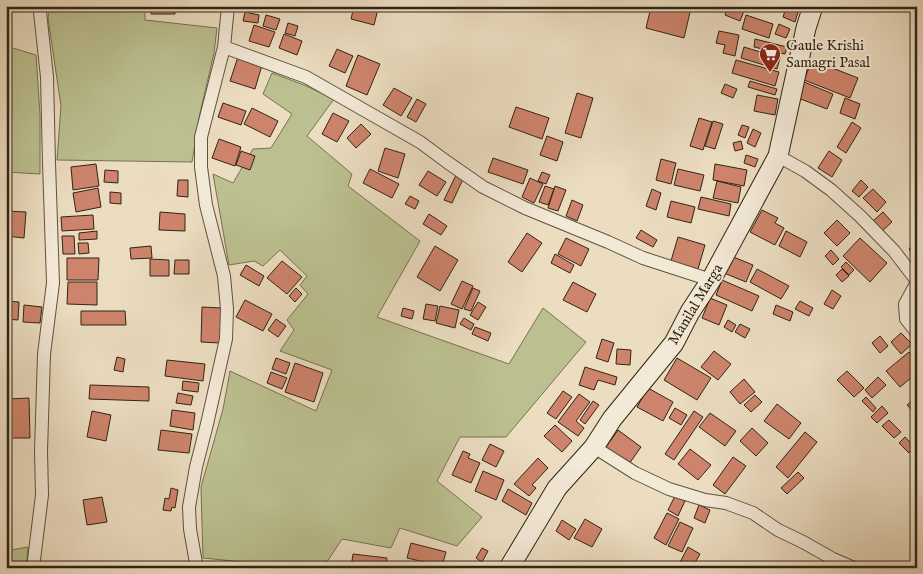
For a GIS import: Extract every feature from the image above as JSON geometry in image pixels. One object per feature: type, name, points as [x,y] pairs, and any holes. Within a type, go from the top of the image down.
[{"type":"street","points":[[33,568],[42,495],[41,450],[44,354],[53,283],[48,163],[47,77],[40,12],[42,6]]},
{"type":"street","points":[[195,568],[196,563],[188,507],[226,338],[227,309],[224,276],[206,205],[201,167],[201,137],[224,47],[228,6]]},
{"type":"street","name":"Manilal Marga","points":[[510,568],[557,488],[594,447],[612,419],[674,342],[690,312],[711,280],[778,156],[806,28],[813,6]]},
{"type":"street","points":[[224,47],[306,76],[420,142],[483,187],[525,208],[643,258],[711,280]]},
{"type":"street","points":[[778,156],[805,171],[831,190],[894,251],[917,282],[905,304],[906,319],[917,333]]},
{"type":"street","points":[[594,447],[635,473],[669,489],[705,500],[726,503],[752,513],[778,530],[854,568]]},
{"type":"green space","points":[[50,6],[145,6],[145,20],[217,28],[214,53],[200,113],[192,162],[57,160],[61,106],[48,18]]},
{"type":"green space","points":[[6,46],[36,55],[40,115],[40,174],[6,172]]},
{"type":"green space","points":[[272,73],[334,99],[307,136],[352,174],[348,186],[420,241],[377,317],[509,364],[543,308],[586,342],[506,437],[460,437],[437,481],[482,517],[457,546],[400,528],[391,548],[342,539],[323,568],[243,568],[243,562],[203,558],[201,487],[223,409],[230,371],[316,411],[332,370],[280,351],[294,330],[287,320],[308,294],[300,285],[307,276],[280,250],[263,266],[254,261],[229,265],[213,174],[233,183],[253,149],[271,148],[292,114],[263,94]]},
{"type":"green space","points":[[28,547],[26,568],[6,568],[6,551]]},
{"type":"building","points":[[151,6],[175,6],[175,14],[151,14]]},
{"type":"building","points":[[354,6],[369,6],[378,9],[374,25],[351,19]]},
{"type":"building","points":[[671,6],[691,8],[684,38],[646,28],[651,7],[670,12]]},
{"type":"building","points":[[728,6],[744,11],[740,21],[725,15]]},
{"type":"building","points":[[786,8],[798,12],[795,22],[783,17]]},
{"type":"building","points":[[245,12],[259,15],[258,23],[243,21]]},
{"type":"building","points":[[266,15],[280,19],[276,30],[263,26]]},
{"type":"building","points":[[746,15],[773,24],[769,38],[742,29]]},
{"type":"building","points":[[288,23],[298,26],[295,36],[285,33]]},
{"type":"building","points":[[779,24],[790,29],[786,38],[775,34]]},
{"type":"building","points":[[254,25],[275,32],[269,47],[249,41]]},
{"type":"building","points":[[719,31],[739,35],[735,56],[723,53],[725,45],[716,43]]},
{"type":"building","points":[[284,34],[302,41],[297,55],[279,48]]},
{"type":"building","points":[[755,39],[787,47],[785,54],[754,47]]},
{"type":"building","points":[[744,47],[780,58],[777,69],[741,58]]},
{"type":"building","points":[[337,49],[353,56],[345,73],[329,66]]},
{"type":"building","points":[[358,55],[380,64],[367,95],[346,86]]},
{"type":"building","points":[[238,57],[262,65],[255,89],[230,81]]},
{"type":"building","points":[[736,60],[779,72],[775,86],[732,73]]},
{"type":"building","points":[[812,60],[858,78],[850,98],[804,80]]},
{"type":"building","points":[[750,81],[777,89],[775,95],[748,87]]},
{"type":"building","points":[[804,82],[833,94],[827,109],[798,98]]},
{"type":"building","points":[[725,84],[737,89],[733,98],[721,93]]},
{"type":"building","points":[[394,88],[412,98],[401,116],[383,105]]},
{"type":"building","points":[[577,93],[593,98],[581,138],[565,133]]},
{"type":"building","points":[[757,95],[778,99],[775,115],[754,111]]},
{"type":"building","points":[[845,98],[860,104],[855,119],[840,113]]},
{"type":"building","points":[[417,99],[426,104],[416,122],[407,117]]},
{"type":"building","points":[[223,103],[246,111],[241,125],[218,117]]},
{"type":"building","points":[[516,107],[549,118],[542,139],[509,127]]},
{"type":"building","points":[[252,108],[278,121],[270,137],[244,124]]},
{"type":"building","points":[[333,113],[349,121],[337,142],[322,134]]},
{"type":"building","points":[[699,118],[712,122],[703,150],[690,146]]},
{"type":"building","points":[[713,121],[723,124],[715,149],[705,146]]},
{"type":"building","points":[[852,122],[861,128],[846,153],[837,147]]},
{"type":"building","points":[[361,124],[371,134],[356,148],[347,138]]},
{"type":"building","points":[[742,125],[749,127],[745,138],[738,135]]},
{"type":"building","points":[[753,129],[761,133],[755,147],[747,143]]},
{"type":"building","points":[[547,136],[563,142],[557,161],[540,155]]},
{"type":"building","points":[[219,139],[241,147],[235,166],[212,158]]},
{"type":"building","points":[[741,141],[743,149],[735,151],[733,143]]},
{"type":"building","points":[[385,148],[405,154],[398,178],[378,171]]},
{"type":"building","points":[[241,151],[255,156],[250,170],[236,165]]},
{"type":"building","points":[[829,151],[842,160],[832,177],[818,168]]},
{"type":"building","points":[[746,155],[758,159],[755,167],[744,163]]},
{"type":"building","points":[[493,158],[528,170],[523,184],[488,172]]},
{"type":"building","points":[[661,159],[676,163],[671,184],[656,180]]},
{"type":"building","points":[[96,164],[99,186],[73,190],[71,167]]},
{"type":"building","points":[[715,164],[747,170],[744,186],[713,180]]},
{"type":"building","points":[[370,169],[399,184],[392,198],[363,183]]},
{"type":"building","points":[[678,169],[704,175],[700,191],[674,185]]},
{"type":"building","points":[[105,170],[118,171],[118,183],[104,182]]},
{"type":"building","points":[[428,171],[446,182],[437,196],[419,185]]},
{"type":"building","points":[[542,172],[550,175],[546,184],[538,181]]},
{"type":"building","points":[[456,175],[463,179],[452,203],[444,200]]},
{"type":"building","points":[[530,178],[543,184],[534,203],[522,197]]},
{"type":"building","points":[[178,180],[188,180],[188,197],[177,196]]},
{"type":"building","points":[[861,180],[868,187],[859,197],[852,191]]},
{"type":"building","points":[[717,181],[741,187],[738,203],[713,198]]},
{"type":"building","points":[[545,186],[554,189],[548,205],[539,202]]},
{"type":"building","points":[[555,186],[566,190],[558,211],[548,208]]},
{"type":"building","points":[[98,188],[101,207],[76,212],[73,193]]},
{"type":"building","points":[[652,189],[661,193],[656,210],[646,206]]},
{"type":"building","points":[[873,189],[886,202],[877,212],[863,198]]},
{"type":"building","points":[[110,192],[121,193],[121,204],[110,203]]},
{"type":"building","points":[[410,196],[419,201],[415,209],[405,204]]},
{"type":"building","points":[[701,197],[731,204],[729,216],[698,209]]},
{"type":"building","points":[[572,200],[583,205],[577,221],[566,216]]},
{"type":"building","points":[[671,201],[695,207],[691,223],[667,217]]},
{"type":"building","points":[[762,210],[778,218],[775,223],[784,228],[775,245],[750,232]]},
{"type":"building","points":[[6,211],[26,212],[24,238],[6,236]]},
{"type":"building","points":[[160,212],[185,214],[185,231],[159,230]]},
{"type":"building","points":[[883,212],[892,222],[882,231],[873,221]]},
{"type":"building","points":[[429,214],[447,226],[441,235],[423,224]]},
{"type":"building","points":[[93,215],[94,229],[62,231],[61,217]]},
{"type":"building","points":[[837,220],[850,233],[837,246],[824,233]]},
{"type":"building","points":[[641,230],[657,240],[653,247],[636,238]]},
{"type":"building","points":[[97,231],[97,239],[79,240],[79,233]]},
{"type":"building","points":[[786,231],[807,242],[800,257],[779,246]]},
{"type":"building","points":[[527,233],[542,243],[522,272],[508,262]]},
{"type":"building","points":[[62,236],[74,236],[75,254],[63,254]]},
{"type":"building","points":[[678,237],[705,245],[698,269],[671,261]]},
{"type":"building","points":[[566,238],[589,249],[581,266],[558,254]]},
{"type":"building","points":[[860,238],[887,263],[870,282],[843,256]]},
{"type":"building","points":[[917,242],[917,258],[909,249]]},
{"type":"building","points":[[78,243],[88,243],[89,253],[79,254]]},
{"type":"building","points":[[151,246],[152,258],[131,259],[130,248]]},
{"type":"building","points":[[435,246],[458,260],[440,291],[417,277]]},
{"type":"building","points":[[831,250],[839,259],[833,265],[825,256]]},
{"type":"building","points":[[555,254],[574,265],[570,273],[551,263]]},
{"type":"building","points":[[731,256],[753,265],[746,282],[724,273]]},
{"type":"building","points":[[67,258],[99,258],[98,280],[67,280]]},
{"type":"building","points":[[150,259],[169,260],[169,276],[150,276]]},
{"type":"building","points":[[175,260],[189,260],[189,274],[174,274]]},
{"type":"building","points":[[282,261],[302,277],[287,294],[267,278]]},
{"type":"building","points":[[846,262],[854,270],[849,275],[841,267]]},
{"type":"building","points":[[246,265],[264,276],[259,286],[240,275]]},
{"type":"building","points":[[757,269],[789,286],[781,299],[750,282]]},
{"type":"building","points":[[842,269],[849,276],[842,282],[836,275]]},
{"type":"building","points":[[722,280],[759,296],[752,311],[716,295]]},
{"type":"building","points":[[462,281],[473,286],[462,309],[451,304]]},
{"type":"building","points":[[68,282],[97,282],[97,305],[67,304]]},
{"type":"building","points":[[573,282],[596,294],[587,312],[563,300]]},
{"type":"building","points":[[296,288],[302,294],[295,302],[289,296]]},
{"type":"building","points":[[473,288],[480,291],[471,311],[464,309]]},
{"type":"building","points":[[832,290],[841,296],[833,309],[824,304]]},
{"type":"building","points":[[710,298],[727,305],[719,325],[702,318]]},
{"type":"building","points":[[245,300],[272,314],[263,331],[236,317]]},
{"type":"building","points":[[6,301],[19,302],[18,320],[6,319]]},
{"type":"building","points":[[800,301],[813,308],[809,316],[795,309]]},
{"type":"building","points":[[478,302],[486,307],[478,320],[470,315]]},
{"type":"building","points":[[426,304],[438,306],[435,321],[423,319]]},
{"type":"building","points":[[24,305],[42,307],[40,323],[23,322]]},
{"type":"building","points":[[776,305],[793,312],[790,321],[773,314]]},
{"type":"building","points":[[440,306],[459,310],[455,328],[436,323]]},
{"type":"building","points":[[202,307],[222,308],[220,343],[201,342]]},
{"type":"building","points":[[403,308],[414,311],[412,319],[401,316]]},
{"type":"building","points":[[81,311],[125,311],[126,325],[81,325]]},
{"type":"building","points":[[464,318],[474,324],[471,330],[460,324]]},
{"type":"building","points":[[276,319],[286,326],[278,337],[268,330]]},
{"type":"building","points":[[728,320],[736,325],[732,332],[724,327]]},
{"type":"building","points":[[740,324],[750,329],[745,338],[735,332]]},
{"type":"building","points":[[475,327],[491,333],[488,341],[472,334]]},
{"type":"building","points":[[901,333],[912,344],[901,354],[891,342]]},
{"type":"building","points":[[880,336],[888,346],[880,353],[872,343]]},
{"type":"building","points":[[602,339],[614,343],[608,362],[596,358]]},
{"type":"building","points":[[617,349],[631,350],[630,365],[616,364]]},
{"type":"building","points":[[714,351],[731,364],[718,380],[701,367]]},
{"type":"building","points":[[909,352],[917,361],[917,373],[900,387],[886,371]]},
{"type":"building","points":[[117,357],[125,359],[123,372],[114,370]]},
{"type":"building","points":[[276,358],[290,363],[286,374],[272,369]]},
{"type":"building","points":[[677,358],[711,378],[697,400],[664,380]]},
{"type":"building","points":[[167,360],[205,364],[203,381],[165,376]]},
{"type":"building","points":[[295,363],[323,373],[314,402],[285,392]]},
{"type":"building","points":[[585,367],[617,377],[615,385],[598,380],[594,390],[579,385]]},
{"type":"building","points":[[847,371],[864,388],[854,397],[837,380]]},
{"type":"building","points":[[271,372],[287,378],[282,389],[267,383]]},
{"type":"building","points":[[878,377],[886,385],[872,398],[865,390]]},
{"type":"building","points":[[744,379],[755,392],[740,404],[730,392]]},
{"type":"building","points":[[183,381],[199,383],[198,392],[182,390]]},
{"type":"building","points":[[90,385],[149,387],[149,401],[89,399]]},
{"type":"building","points":[[648,388],[673,402],[663,421],[637,407]]},
{"type":"building","points":[[563,391],[572,397],[556,419],[547,413]]},
{"type":"building","points":[[178,393],[193,396],[191,405],[176,403]]},
{"type":"building","points":[[579,394],[590,402],[576,421],[584,428],[578,436],[558,422]]},
{"type":"building","points":[[755,395],[762,402],[751,412],[744,405]]},
{"type":"building","points":[[866,397],[876,408],[873,412],[862,401]]},
{"type":"building","points":[[917,397],[917,416],[907,405]]},
{"type":"building","points":[[29,398],[30,438],[9,438],[8,399]]},
{"type":"building","points":[[593,401],[599,405],[585,424],[580,420]]},
{"type":"building","points":[[777,404],[801,423],[789,439],[764,421]]},
{"type":"building","points":[[882,406],[888,413],[877,423],[871,417]]},
{"type":"building","points":[[675,408],[687,415],[681,425],[669,418]]},
{"type":"building","points":[[172,410],[195,413],[193,430],[170,426]]},
{"type":"building","points":[[92,411],[111,415],[106,441],[87,437]]},
{"type":"building","points":[[694,411],[703,417],[674,460],[665,454]]},
{"type":"building","points":[[710,413],[736,431],[725,446],[699,427]]},
{"type":"building","points":[[889,420],[901,432],[894,438],[882,426]]},
{"type":"building","points":[[555,425],[572,441],[562,452],[544,436]]},
{"type":"building","points":[[752,428],[768,443],[756,456],[740,441]]},
{"type":"building","points":[[161,430],[192,434],[189,453],[158,450]]},
{"type":"building","points":[[618,430],[641,447],[629,464],[606,447]]},
{"type":"building","points":[[805,432],[817,442],[788,478],[776,467]]},
{"type":"building","points":[[905,437],[915,447],[909,453],[899,443]]},
{"type":"building","points":[[490,444],[504,451],[496,467],[482,460]]},
{"type":"building","points":[[690,449],[711,465],[698,480],[678,464]]},
{"type":"building","points":[[463,451],[470,454],[468,458],[480,463],[471,483],[452,475]]},
{"type":"building","points":[[733,457],[746,466],[725,494],[713,485]]},
{"type":"building","points":[[538,458],[548,468],[532,485],[536,488],[529,496],[514,484]]},
{"type":"building","points":[[483,471],[504,480],[496,500],[475,491]]},
{"type":"building","points":[[798,472],[804,478],[787,494],[781,488]]},
{"type":"building","points":[[171,488],[178,490],[175,508],[172,507],[171,511],[163,510],[165,498],[169,499]]},
{"type":"building","points":[[508,489],[532,503],[526,515],[502,501]]},
{"type":"building","points":[[675,496],[685,501],[678,516],[668,510]]},
{"type":"building","points":[[102,497],[107,522],[87,525],[83,500]]},
{"type":"building","points":[[699,505],[710,510],[705,523],[694,518]]},
{"type":"building","points":[[667,513],[679,519],[666,545],[654,538]]},
{"type":"building","points":[[10,518],[12,537],[6,538],[6,519]]},
{"type":"building","points":[[585,519],[602,529],[592,547],[574,538]]},
{"type":"building","points":[[562,520],[576,529],[569,540],[556,531]]},
{"type":"building","points":[[680,522],[693,528],[682,552],[668,546]]},
{"type":"building","points":[[411,543],[446,552],[442,566],[407,558]]},
{"type":"building","points":[[688,547],[700,554],[692,568],[677,568]]},
{"type":"building","points":[[482,548],[488,551],[482,562],[476,558]]},
{"type":"building","points":[[353,554],[387,558],[386,568],[351,568]]},
{"type":"place","name":"Gaule Krishi Samagri Pasal","points":[[770,73]]}]
